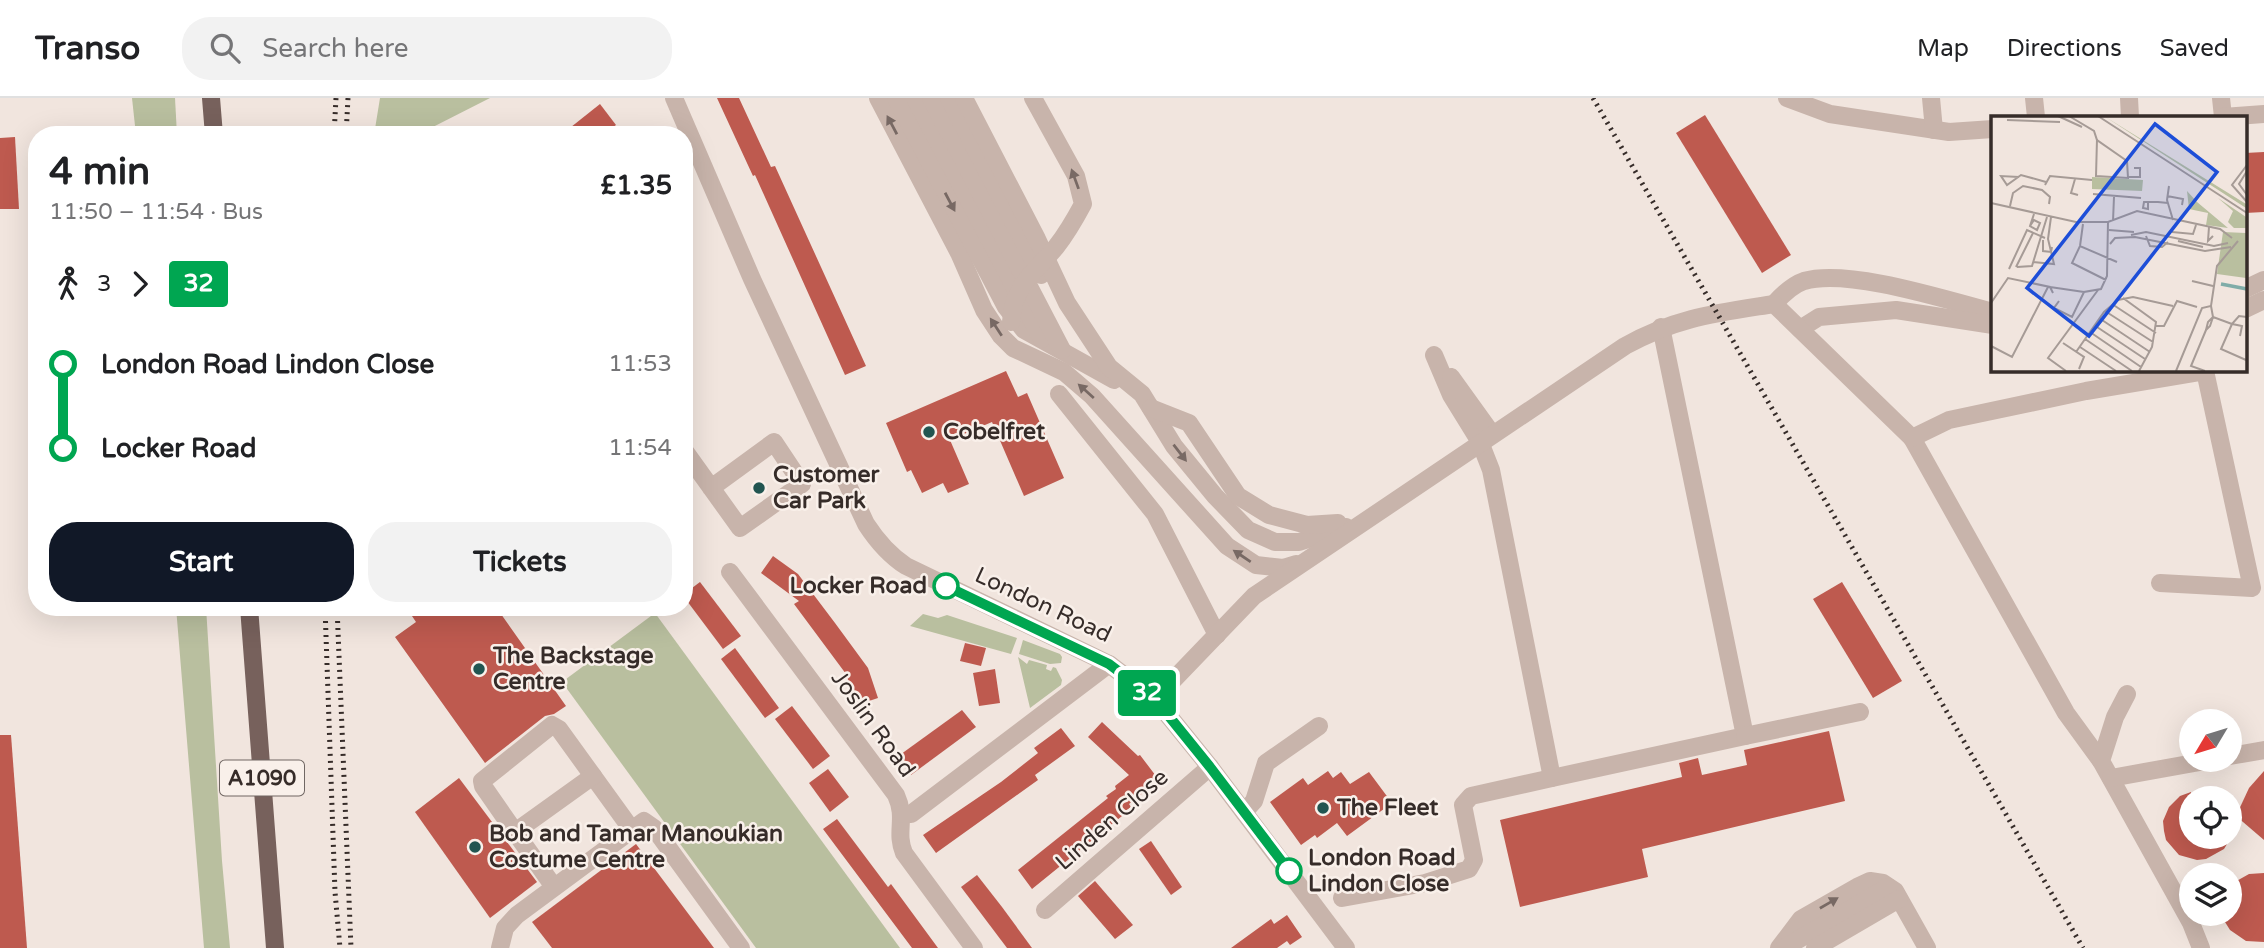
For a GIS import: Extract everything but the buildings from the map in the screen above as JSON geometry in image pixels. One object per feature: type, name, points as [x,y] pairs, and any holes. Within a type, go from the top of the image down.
[{"type":"main road","points":[[211,98],[213,126]]},
{"type":"main road","name":"A1090","points":[[250,616],[275,948]]},
{"type":"street","name":"London Road","points":[[674,98],[682,126]]},
{"type":"street","points":[[878,98],[959,253],[984,310],[1001,336],[1013,348],[1064,372],[1092,397],[1227,545],[1256,565],[1283,568],[1306,560]]},
{"type":"street","points":[[896,98],[957,216],[1012,314],[1024,330],[1189,423],[1238,496],[1269,515],[1307,525],[1362,522]]},
{"type":"street","points":[[915,98],[1021,288],[1062,350]]},
{"type":"street","points":[[931,98],[1021,288],[1042,339]]},
{"type":"street","points":[[949,98],[1040,262],[1109,367],[1147,401],[1174,446],[1214,496],[1248,530],[1275,542],[1299,542],[1362,522]]},
{"type":"street","points":[[964,98],[1092,367]]},
{"type":"street","points":[[1033,98],[1076,176],[1083,204],[1073,224],[1040,262],[1012,305],[1011,324],[1029,348],[1050,365]]},
{"type":"street","points":[[1787,98],[1934,130],[1949,132],[1991,129]]},
{"type":"street","points":[[1931,98],[1934,130]]},
{"type":"street","points":[[2034,98],[2036,116]]},
{"type":"street","points":[[2129,98],[2130,116]]},
{"type":"street","points":[[2221,98],[2223,116]]},
{"type":"street","points":[[2237,116],[2264,114]]},
{"type":"street","name":"London Road","points":[[693,162],[874,537],[905,566],[1109,664],[1155,699],[1210,767],[1346,948]]},
{"type":"street","points":[[1155,699],[1254,596],[1625,346],[1661,327],[1694,317],[1774,304],[1782,295],[1802,282],[1815,279],[1886,285],[1991,311]]},
{"type":"street","points":[[2246,289],[2264,280]]},
{"type":"street","points":[[2246,309],[2264,300]]},
{"type":"street","points":[[1774,304],[1912,438],[2066,713],[2111,778],[2191,923],[2202,948]]},
{"type":"street","points":[[1800,329],[1819,317],[1896,310],[1991,325]]},
{"type":"street","points":[[1661,327],[1745,736]]},
{"type":"street","points":[[1912,438],[1949,420],[2086,391],[2205,371],[2252,588],[2160,583]]},
{"type":"street","points":[[1059,394],[1155,514],[1217,635]]},
{"type":"street","points":[[1486,438],[1552,778]]},
{"type":"street","points":[[693,463],[711,488],[740,528],[802,484],[774,442],[711,488]]},
{"type":"street","name":"Joslin Road","points":[[730,572],[896,795],[902,814],[900,844],[904,853],[974,948]]},
{"type":"street","points":[[902,814],[911,814],[1109,664]]},
{"type":"street","points":[[2101,761],[2115,717],[2127,694]]},
{"type":"street","points":[[1342,898],[1425,883],[1469,869],[1474,860],[1463,805],[1471,796],[1860,712]]},
{"type":"street","points":[[554,887],[482,781],[549,727],[554,725],[559,729],[632,830]]},
{"type":"street","points":[[1244,812],[1254,801],[1266,763],[1319,726]]},
{"type":"street","points":[[2242,754],[2264,750]]},
{"type":"street","points":[[2111,778],[2179,766]]},
{"type":"street","name":"Linden Close","points":[[1045,910],[1210,767]]},
{"type":"street","points":[[515,832],[593,776]]},
{"type":"street","points":[[500,948],[505,928],[511,922],[644,821],[654,828],[741,948]]},
{"type":"street","points":[[1779,948],[1801,919],[1870,881],[1883,883],[1894,893],[1927,948]]},
{"type":"street","points":[[1784,948],[1894,893]]},
{"type":"street","points":[[1815,948],[1894,893]]},
{"type":"green space","points":[[132,98],[175,98],[177,126],[135,126]]},
{"type":"green space","points":[[380,98],[490,98],[435,126],[375,126]]},
{"type":"green space","points":[[923,614],[938,618],[947,615],[1017,638],[1011,654],[910,626]]},
{"type":"green space","points":[[177,616],[207,616],[230,948],[204,948]]},
{"type":"green space","points":[[651,616],[657,616],[900,948],[756,948],[562,682]]},
{"type":"green space","points":[[1023,640],[1060,654],[1061,663],[1050,664],[1019,654]]},
{"type":"green space","points":[[1018,657],[1027,664],[1029,660],[1047,665],[1046,669],[1051,671],[1053,667],[1056,668],[1062,680],[1061,685],[1030,708]]},
{"type":"railway","points":[[334,126],[336,98]]},
{"type":"railway","points":[[346,126],[348,98]]},
{"type":"railway","points":[[1593,98],[2083,948]]},
{"type":"railway","points":[[325,616],[335,892],[340,948]]},
{"type":"railway","points":[[337,616],[351,948]]},
{"type":"bus line","name":"32","points":[[946,586],[1109,664],[1155,699],[1289,871]]},
{"type":"place","name":"Cobelfret","points":[[929,432]]},
{"type":"place","name":"Customer Car Park","points":[[759,488]]},
{"type":"place","name":"Locker Road","points":[[946,586]]},
{"type":"place","name":"The Backstage Centre","points":[[479,669]]},
{"type":"place","name":"The Fleet","points":[[1323,808]]},
{"type":"place","name":"Bob and Tamar Manoukian Costume Centre","points":[[475,847]]},
{"type":"place","name":"London Road Lindon Close","points":[[1289,871]]}]
